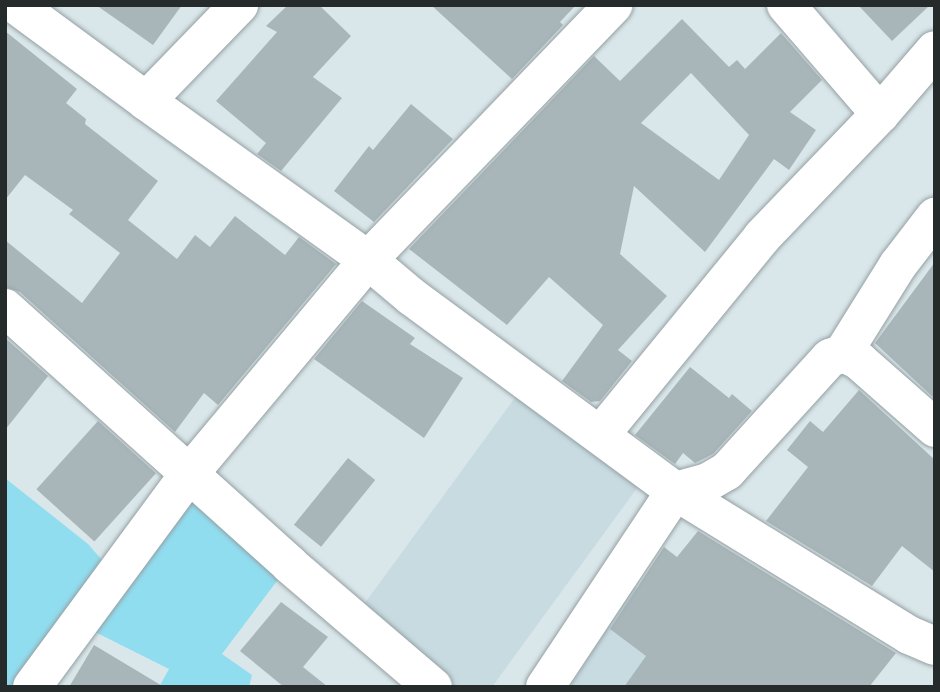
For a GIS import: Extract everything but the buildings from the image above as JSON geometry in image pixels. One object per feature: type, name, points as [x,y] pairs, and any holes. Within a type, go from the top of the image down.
[{"type":"street","points":[[16,5],[368,260],[412,297],[601,433],[675,491],[909,635],[935,646]]},
{"type":"street","points":[[146,101],[239,5]]},
{"type":"street","points":[[32,687],[190,473],[368,260],[613,5]]},
{"type":"street","points":[[786,5],[880,114]]},
{"type":"street","points":[[601,433],[762,237],[880,114],[935,50]]},
{"type":"street","points":[[545,687],[675,491],[708,482],[727,471],[830,358],[844,353],[898,265],[935,217]]},
{"type":"street","points":[[5,308],[290,565],[433,687]]},
{"type":"street","points":[[844,353],[858,360],[935,428]]},
{"type":"shaded area","points":[[517,395],[640,484],[492,687],[449,687],[354,618]]},
{"type":"shaded area","points":[[5,478],[88,544],[109,568],[176,492],[286,569],[222,654],[252,675],[249,687],[159,687],[169,669],[65,617],[24,687],[5,687]]},
{"type":"shaded area","points":[[634,586],[728,657],[704,687],[570,687]]}]
